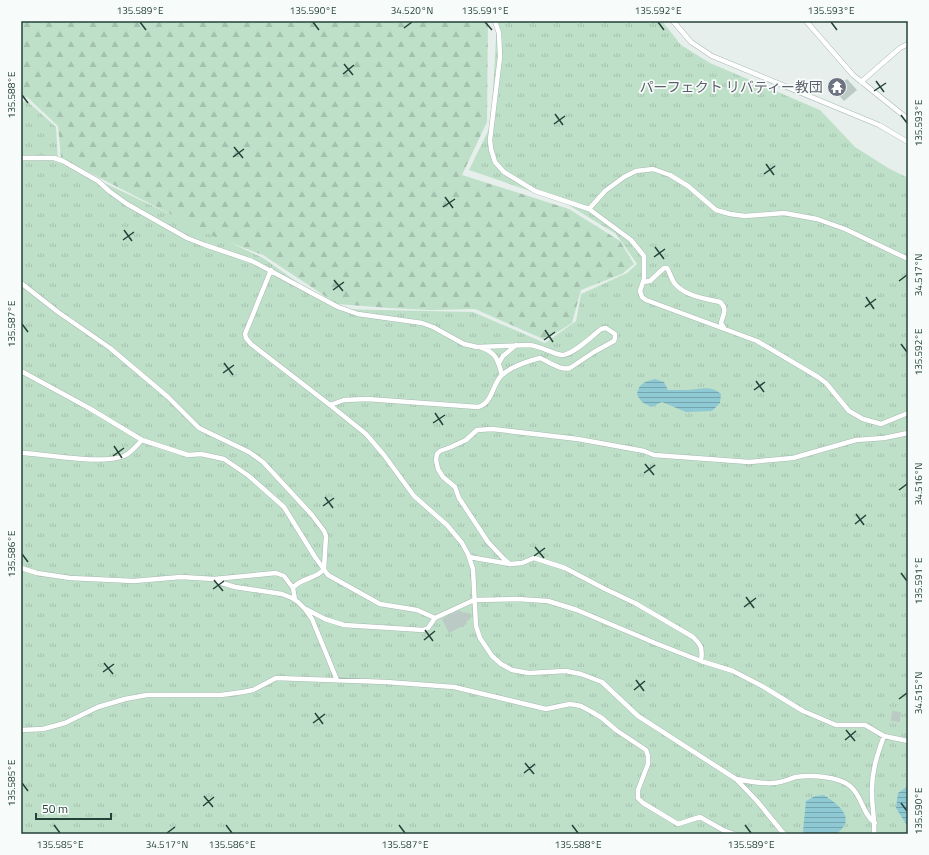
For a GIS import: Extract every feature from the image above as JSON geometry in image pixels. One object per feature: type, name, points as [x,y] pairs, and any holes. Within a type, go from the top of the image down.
[{"type":"lane","points":[[495,21],[499,33],[500,57],[490,140],[495,162],[504,172],[535,191],[588,209],[631,240],[644,256],[644,279],[640,291],[642,297],[646,300],[757,341],[818,377],[849,411],[863,420],[881,424],[908,413]]},
{"type":"lane","points":[[673,21],[690,42],[712,56],[879,125],[908,142]]},
{"type":"lane","points":[[806,21],[853,75],[908,119]]},
{"type":"lane","points":[[862,82],[900,48],[908,44]]},
{"type":"lane","points":[[21,158],[54,158],[63,161],[98,181],[108,191],[127,204],[187,238],[252,261],[338,307],[358,314],[422,323],[433,327],[464,344],[478,346],[516,344],[538,346],[561,355],[568,354],[575,350],[601,330],[606,328],[615,334],[614,341],[566,370],[540,358],[529,361],[502,376],[488,400],[483,405],[478,407],[367,399],[344,400],[330,405]]},
{"type":"lane","points":[[588,209],[606,191],[624,177],[636,171],[653,169],[670,175],[688,186],[716,210],[745,216],[784,213],[817,219],[845,228],[908,259]]},
{"type":"lane","points":[[643,282],[650,281],[660,271],[667,268],[672,280],[682,290],[720,302],[723,305],[725,309],[721,323],[724,329]]},
{"type":"lane","points":[[271,270],[245,334],[246,338],[366,434],[384,455],[414,496],[446,525],[462,544],[473,569],[476,626],[480,638],[492,656],[501,664],[512,670],[529,672],[566,671],[581,674],[602,682],[638,716],[736,779],[757,801],[784,834]]},
{"type":"lane","points":[[21,283],[58,312],[110,348],[168,397],[199,428],[234,444],[263,462],[312,515],[324,530],[326,536],[324,569],[318,576],[296,584],[293,588]]},
{"type":"lane","points":[[498,363],[516,344]]},
{"type":"lane","points":[[478,346],[486,349],[498,360],[502,376]]},
{"type":"lane","points":[[21,370],[142,440],[188,455],[201,454],[224,459],[249,476],[284,507],[315,558],[328,574],[380,604],[417,610],[435,618]]},
{"type":"lane","points":[[510,564],[488,542],[460,498],[455,487],[443,477],[438,469],[436,460],[437,454],[440,450],[466,440],[477,430],[492,429],[578,439],[644,451],[654,455],[749,462],[793,458],[856,440],[884,438],[908,434]]},
{"type":"lane","points":[[21,453],[111,460],[125,456],[142,440]]},
{"type":"lane","points":[[469,557],[510,564],[522,563],[534,558],[565,568],[635,603],[693,636],[703,651],[701,661]]},
{"type":"lane","points":[[21,568],[37,573],[70,578],[134,581],[181,577],[214,579],[276,573],[284,576],[293,588],[295,600]]},
{"type":"lane","points":[[214,579],[222,584],[282,594],[295,600],[305,609],[312,619],[337,680]]},
{"type":"lane","points":[[305,609],[344,625],[423,630],[428,628],[435,618],[474,600],[517,599],[548,601],[577,610],[701,661],[733,671],[762,686],[803,711],[836,725],[865,725],[884,736],[908,741]]},
{"type":"lane","points":[[21,730],[43,729],[64,723],[98,707],[125,699],[147,695],[221,695],[253,690],[276,678],[454,687],[546,709],[570,704],[581,706],[602,718],[616,730],[646,750],[648,764],[638,790],[638,798],[643,803],[678,824],[700,817],[723,830],[734,834]]},
{"type":"lane","points":[[874,834],[875,823],[872,793],[874,766],[884,736]]},
{"type":"lane","points":[[736,779],[759,783],[775,783],[797,777],[838,779],[850,786],[857,795],[869,819],[875,823]]},
{"type":"green space","points":[[21,21],[488,21],[487,122],[462,175],[569,209],[620,241],[634,264],[622,274],[581,290],[572,323],[545,340],[475,309],[431,310],[337,304],[263,255],[215,237],[61,158],[58,126],[27,97],[21,98]]},
{"type":"green space","points":[[497,21],[662,21],[681,45],[710,63],[820,110],[855,147],[888,168],[908,178],[908,834],[21,834],[21,102],[27,101],[56,127],[58,161],[263,258],[336,309],[473,312],[545,343],[576,321],[581,294],[627,273],[637,264],[616,234],[565,203],[469,170],[491,125]]},
{"type":"water","points":[[655,379],[664,382],[668,390],[713,389],[721,394],[720,403],[712,411],[686,412],[662,402],[651,407],[642,402],[637,395],[641,385]]},
{"type":"water","points":[[908,786],[908,824],[906,824],[896,808],[898,793]]},
{"type":"water","points":[[824,795],[837,805],[844,813],[846,818],[841,830],[836,834],[804,834],[806,801],[815,796]]},
{"type":"building","points":[[847,79],[857,90],[844,101],[834,90]]},
{"type":"building","points":[[460,610],[461,612],[469,613],[471,617],[466,622],[467,624],[449,633],[442,619]]},
{"type":"building","points":[[892,711],[901,712],[900,722],[891,721]]},
{"type":"place","name":"パーフェクト リバティー教団","points":[[837,87]]}]
